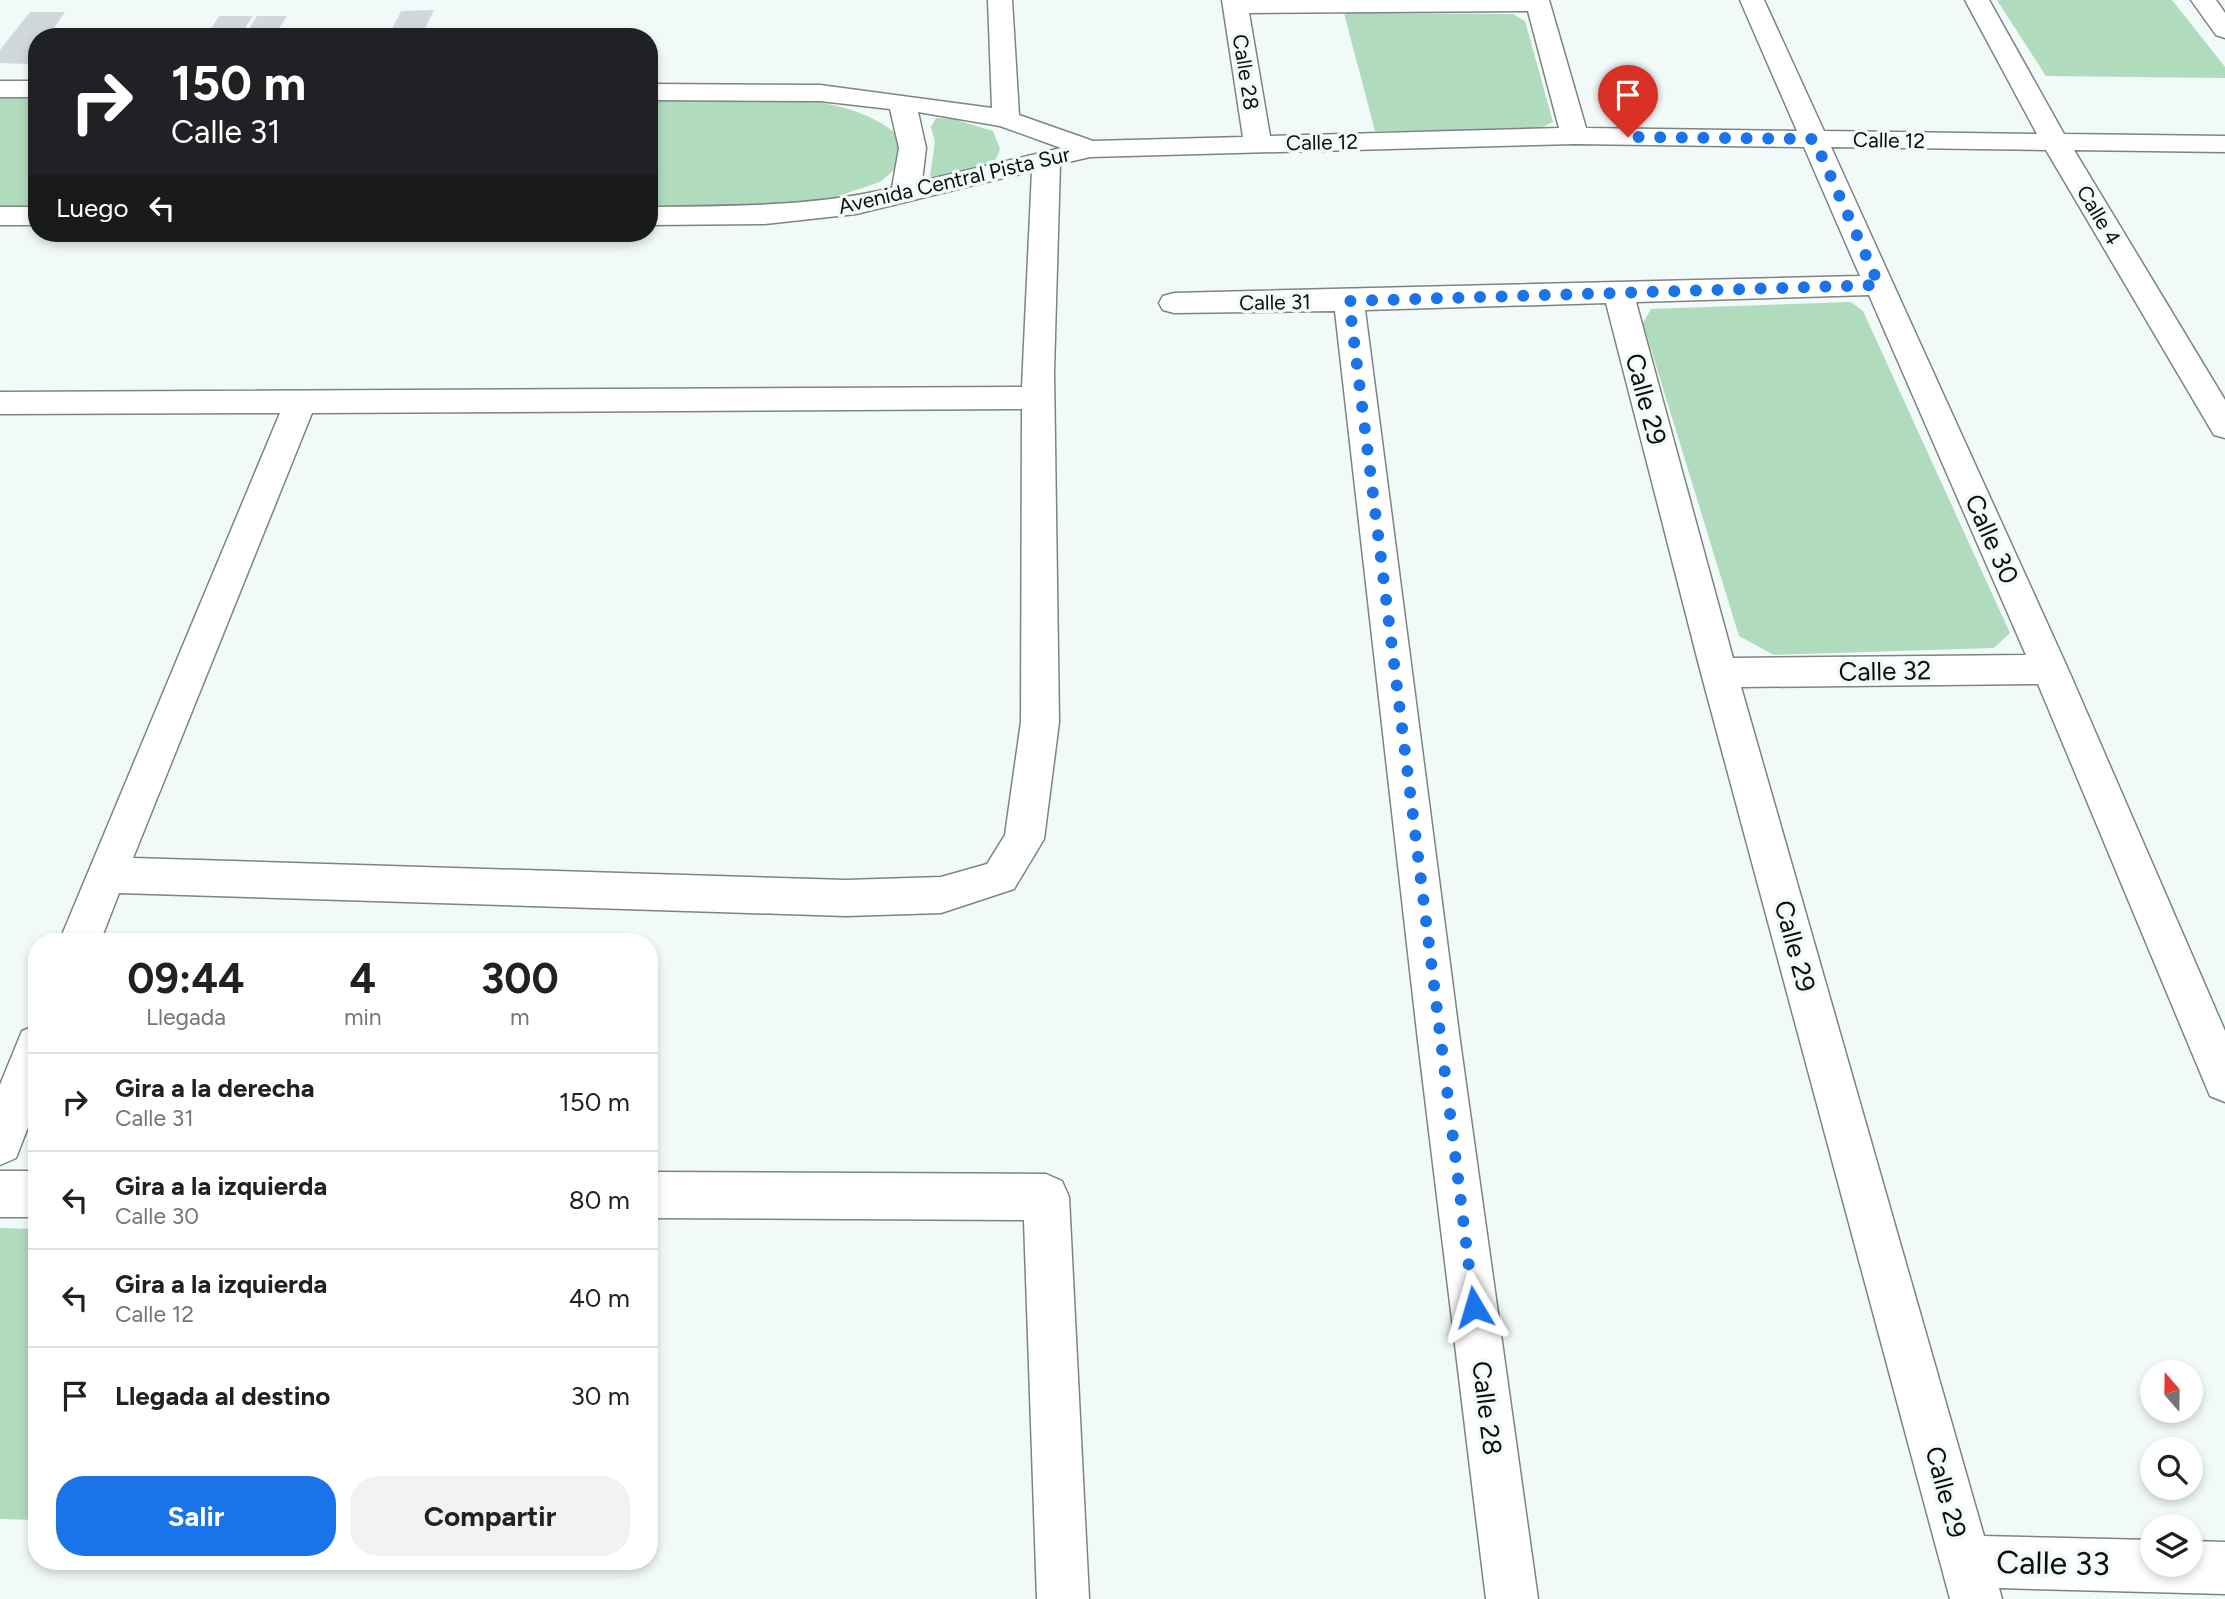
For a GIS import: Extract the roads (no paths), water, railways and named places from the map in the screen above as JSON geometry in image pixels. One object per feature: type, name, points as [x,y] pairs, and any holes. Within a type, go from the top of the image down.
[{"type":"street","points":[[1000,0],[1006,118]]},
{"type":"street","name":"Calle 30","points":[[1752,0],[2050,669],[2225,1081]]},
{"type":"street","name":"Calle 4","points":[[1977,0],[2056,143],[2225,427]]},
{"type":"street","points":[[2203,0],[2225,30]]},
{"type":"street","points":[[1235,3],[1537,2],[1575,136]]},
{"type":"street","name":"Calle 28","points":[[1235,3],[1258,144]]},
{"type":"street","points":[[0,89],[28,89]]},
{"type":"street","points":[[658,92],[820,93],[901,103],[1006,118],[1090,149]]},
{"type":"street","points":[[901,103],[912,127],[913,164],[904,195]]},
{"type":"street","name":"Calle 12","points":[[1090,149],[1575,136],[2225,144]]},
{"type":"street","name":"Avenida Central Pista Sur","points":[[658,216],[765,215],[856,205],[1090,149]]},
{"type":"street","points":[[106,875],[846,898],[941,895],[1000,877],[1024,839],[1040,722],[1039,398],[1046,160]]},
{"type":"street","points":[[0,216],[28,216]]},
{"type":"street","name":"Calle 31","points":[[1174,303],[1349,301],[1879,285]]},
{"type":"street","name":"Calle 29","points":[[1618,292],[1719,673],[1971,1580]]},
{"type":"street","name":"Calle 28","points":[[1349,301],[1439,1041],[1512,1599]]},
{"type":"street","points":[[0,402],[1039,398]]},
{"type":"street","points":[[83,933],[300,402]]},
{"type":"street","name":"Calle 32","points":[[1719,673],[2050,669]]},
{"type":"street","points":[[0,1143],[28,1069]]},
{"type":"street","points":[[0,1194],[28,1194]]},
{"type":"street","points":[[658,1195],[1046,1197],[1063,1599]]},
{"type":"street","name":"Calle 33","points":[[1971,1580],[2225,1567]]}]
